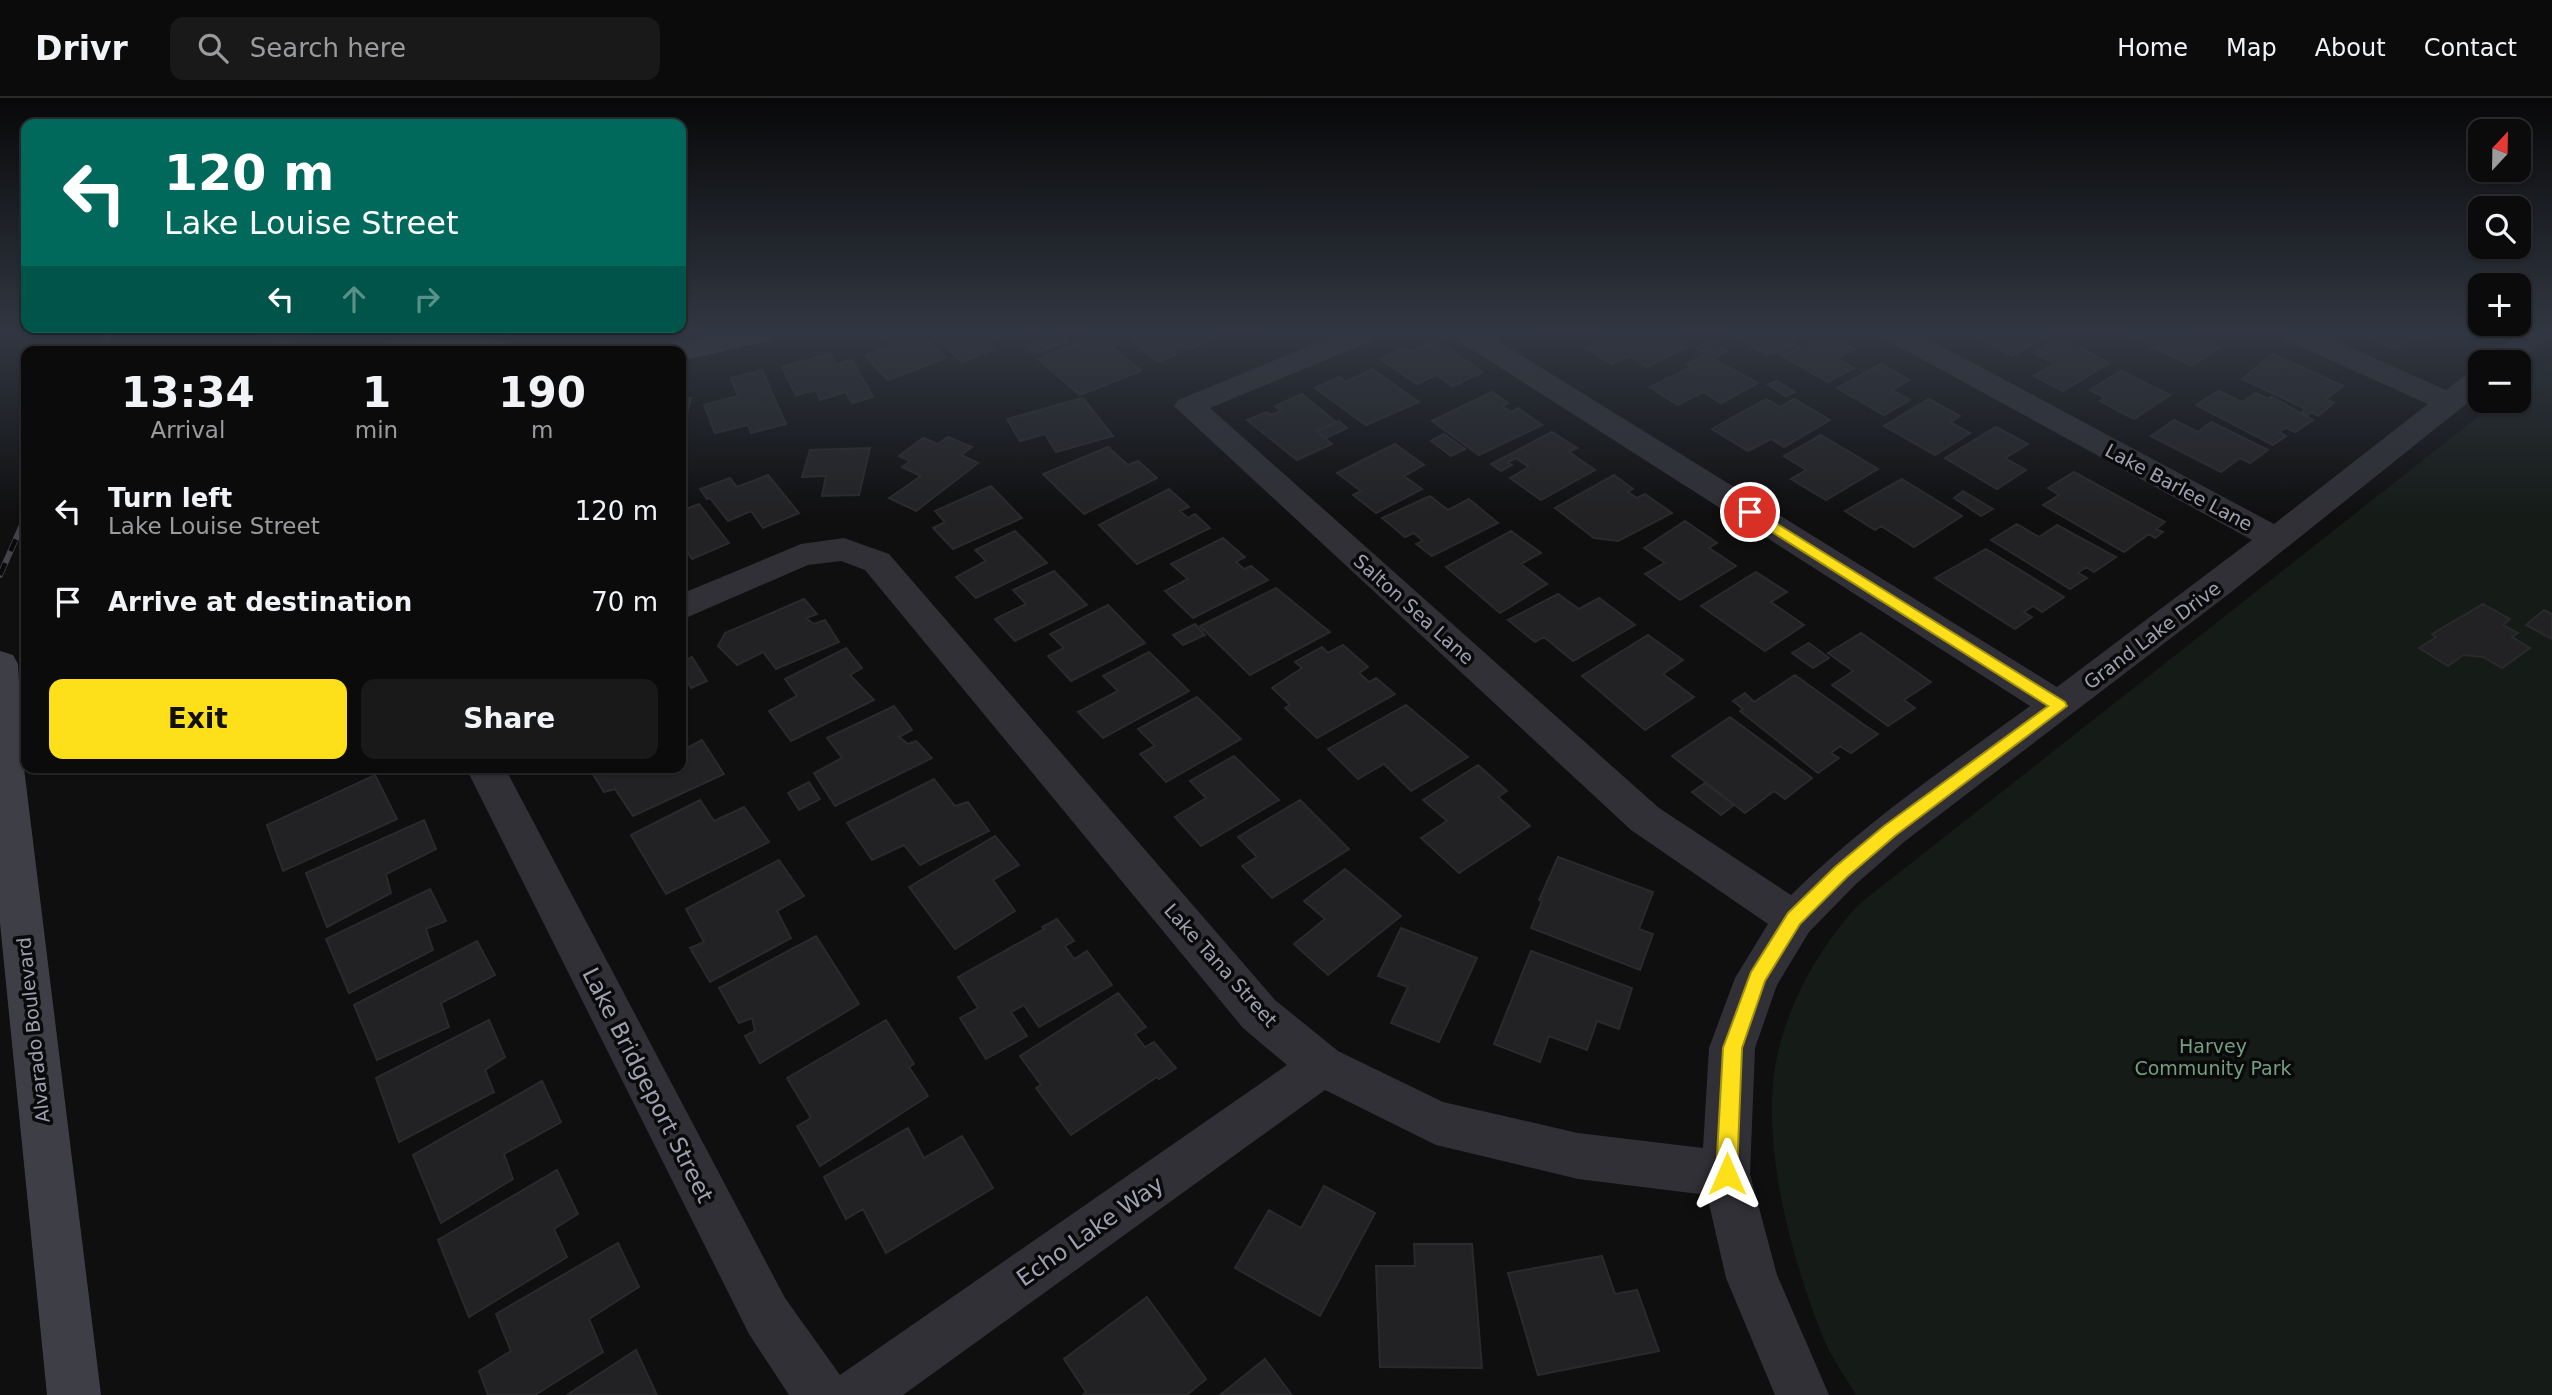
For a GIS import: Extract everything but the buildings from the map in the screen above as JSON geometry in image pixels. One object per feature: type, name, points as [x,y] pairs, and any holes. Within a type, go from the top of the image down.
[{"type":"main road","name":"Alvarado Boulevard","points":[[0,664],[4,768],[74,1395]]},
{"type":"street","name":"Salton Sea Lane","points":[[1217,395],[1189,406],[1646,819],[1794,919]]},
{"type":"street","points":[[1563,395],[2059,706]]},
{"type":"street","name":"Lake Barlee Lane","points":[[2009,395],[2276,539]]},
{"type":"street","name":"Grand Lake Drive","points":[[1802,1395],[1752,1278],[1727,1174],[1732,1048],[1757,978],[1794,919],[1841,872],[1890,831],[2059,706],[2458,395]]},
{"type":"street","name":"Lake Tana Street","points":[[686,606],[801,555],[844,549],[877,562],[1259,1014],[1322,1066],[1436,1123],[1578,1156],[1727,1174]]},
{"type":"street","name":"Lake Bridgeport Street","points":[[488,773],[767,1316],[821,1395]]},
{"type":"street","name":"Echo Lake Way","points":[[858,1395],[1322,1066]]},
{"type":"green space","name":"Harvey Community Park","points":[[2531,395],[2552,395],[2552,1395],[1856,1395],[1829,1351],[1799,1268],[1780,1193],[1772,1117],[1773,1081],[1779,1048],[1792,1008],[1820,954],[1858,905],[2483,413],[2531,413]]},
{"type":"railway","points":[[0,575],[21,527]]},
{"type":"route","points":[[1727,1174],[1732,1048],[1757,978],[1794,919],[1841,872],[1890,831],[2059,706],[1750,512]]}]
